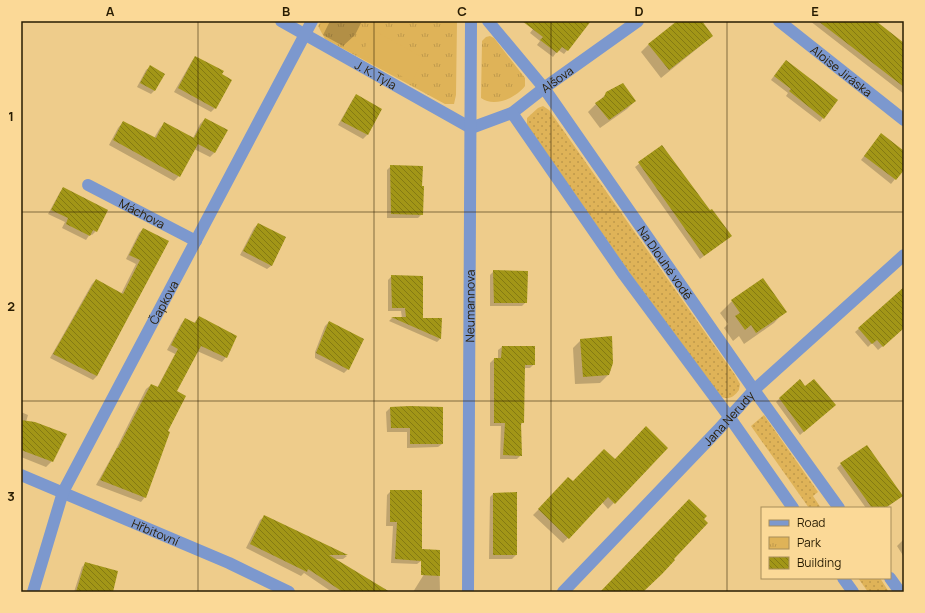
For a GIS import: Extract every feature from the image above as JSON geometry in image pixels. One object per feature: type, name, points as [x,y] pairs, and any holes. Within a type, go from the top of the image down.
[{"type":"street","name":"J. K. Tyla","points":[[281,21],[471,128]]},
{"type":"street","name":"Čapkova","points":[[33,592],[63,492],[312,21]]},
{"type":"street","name":"Neumannova","points":[[468,592],[471,128],[470,21]]},
{"type":"street","name":"Na Dlouhé vodě","points":[[488,21],[544,88],[754,390],[839,507]]},
{"type":"street","name":"Alšova","points":[[471,128],[512,113],[544,88],[638,21]]},
{"type":"street","name":"Aloise Jiráska","points":[[779,21],[904,120]]},
{"type":"street","points":[[512,113],[624,275],[730,418],[792,507]]},
{"type":"street","name":"Máchova","points":[[88,185],[196,241]]},
{"type":"street","name":"Jana Nerudy","points":[[563,592],[730,418],[754,390],[904,255]]},
{"type":"street","name":"Hřbitovní","points":[[21,475],[229,563],[289,592]]},
{"type":"street","points":[[844,579],[853,592]]},
{"type":"street","points":[[891,579],[900,592]]},
{"type":"green space","points":[[321,21],[457,21],[456,95],[454,104],[445,104],[325,39],[318,26]]},
{"type":"green space","points":[[373,30],[424,58],[412,82],[362,54]]},
{"type":"green space","points":[[490,36],[494,38],[525,78],[525,86],[521,90],[511,98],[498,102],[486,101],[481,98],[482,41],[486,37]]},
{"type":"green space","points":[[543,106],[549,110],[735,375],[740,384],[739,390],[733,396],[729,398],[721,397],[631,275],[527,125],[527,118],[538,108]]},
{"type":"green space","points":[[764,415],[818,492],[813,496],[820,507],[808,507],[751,426]]},
{"type":"green space","points":[[859,579],[881,579],[889,592],[868,592]]},
{"type":"building","points":[[522,21],[591,21],[568,51],[562,47],[557,53],[540,40],[543,37]]},
{"type":"building","points":[[677,21],[702,21],[713,36],[669,70],[648,44]]},
{"type":"building","points":[[818,21],[876,21],[904,43],[904,87]]},
{"type":"building","points":[[195,56],[224,71],[222,74],[232,80],[216,109],[178,88]]},
{"type":"building","points":[[786,60],[838,100],[824,119],[789,91],[791,89],[774,76]]},
{"type":"building","points":[[150,65],[165,74],[155,91],[140,83]]},
{"type":"building","points":[[623,83],[636,101],[609,120],[595,103],[604,97],[606,92]]},
{"type":"building","points":[[356,94],[382,109],[368,135],[341,121]]},
{"type":"building","points":[[205,118],[228,130],[215,153],[198,144],[180,177],[113,140],[123,121],[156,138],[164,122],[194,138]]},
{"type":"building","points":[[881,133],[904,151],[904,170],[896,180],[864,156]]},
{"type":"building","points":[[662,145],[710,210],[712,209],[732,236],[704,256],[638,162]]},
{"type":"building","points":[[390,165],[423,166],[423,215],[391,214]]},
{"type":"building","points":[[63,187],[108,210],[97,232],[93,230],[90,236],[66,224],[68,218],[51,210]]},
{"type":"building","points":[[258,223],[286,237],[272,266],[243,251]]},
{"type":"building","points":[[143,228],[169,241],[97,376],[53,354],[96,279],[123,294],[140,260],[129,255]]},
{"type":"building","points":[[493,270],[528,271],[527,303],[494,303]]},
{"type":"building","points":[[391,275],[423,276],[423,318],[442,318],[441,339],[391,317],[406,317],[405,308],[392,308]]},
{"type":"building","points":[[763,278],[787,312],[756,333],[751,325],[745,330],[735,316],[740,313],[731,300]]},
{"type":"building","points":[[904,287],[904,328],[883,347],[877,340],[872,344],[858,328]]},
{"type":"building","points":[[199,316],[237,336],[227,358],[201,346],[177,391],[186,396],[168,431],[170,432],[146,498],[100,480],[151,384],[158,387],[178,349],[171,345],[185,318],[195,323]]},
{"type":"building","points":[[329,321],[364,339],[349,370],[316,353]]},
{"type":"building","points":[[612,336],[613,363],[609,375],[583,377],[580,339]]},
{"type":"building","points":[[502,346],[535,346],[535,365],[525,365],[524,423],[521,423],[522,456],[503,455],[505,423],[494,423],[494,358],[501,358]]},
{"type":"building","points":[[800,379],[805,386],[814,379],[836,405],[804,432],[779,398]]},
{"type":"building","points":[[390,407],[443,407],[443,444],[410,444],[410,428],[391,428]]},
{"type":"building","points":[[21,420],[35,422],[67,434],[53,462],[21,450]]},
{"type":"building","points":[[646,426],[668,448],[615,504],[608,497],[569,539],[538,509],[568,477],[573,481],[604,449],[615,459]]},
{"type":"building","points":[[867,445],[903,496],[886,507],[871,507],[840,463]]},
{"type":"building","points":[[390,490],[422,490],[422,549],[440,550],[440,576],[421,575],[421,561],[395,559],[397,522],[390,522]]},
{"type":"building","points":[[517,492],[517,555],[493,555],[493,493]]},
{"type":"building","points":[[689,499],[707,516],[704,519],[708,523],[662,574],[643,592],[600,592]]},
{"type":"building","points":[[264,515],[348,555],[329,555],[390,592],[343,592],[308,569],[307,572],[250,544]]},
{"type":"building","points":[[85,562],[118,571],[113,592],[76,592]]}]
